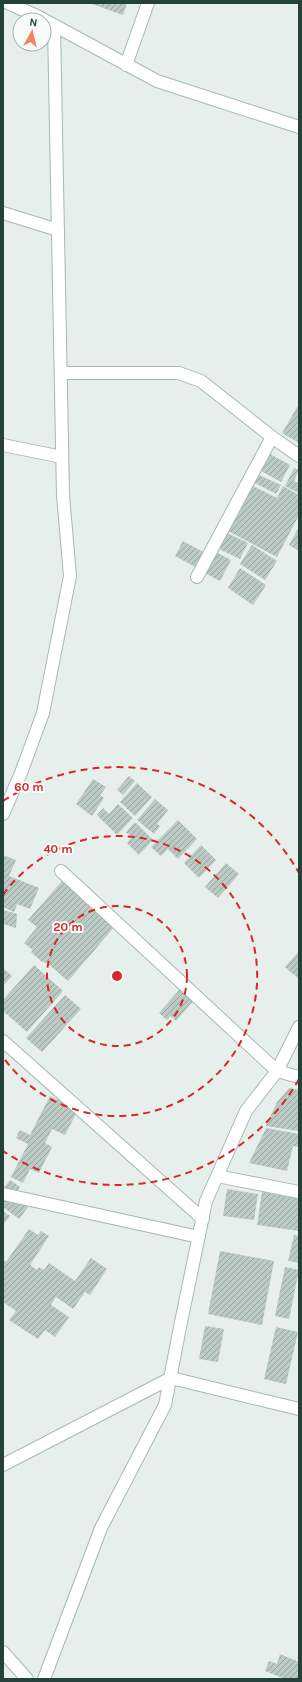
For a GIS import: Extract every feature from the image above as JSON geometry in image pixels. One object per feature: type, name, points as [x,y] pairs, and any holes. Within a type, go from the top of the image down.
[{"type":"street","points":[[8,3],[54,25],[157,81],[299,127]]},
{"type":"street","points":[[126,65],[148,3]]},
{"type":"street","points":[[3,814],[22,773],[43,713],[70,576],[63,495],[54,25]]},
{"type":"street","points":[[3,213],[58,230]]},
{"type":"street","points":[[61,374],[179,373],[201,381],[272,437],[299,456]]},
{"type":"street","points":[[198,577],[272,437]]},
{"type":"street","points":[[3,445],[62,457]]},
{"type":"street","points":[[61,871],[277,1071],[299,1077]]},
{"type":"street","points":[[44,1679],[101,1528],[165,1405],[206,1201],[246,1111],[277,1071],[299,1027]]},
{"type":"street","points":[[3,1042],[202,1219]]},
{"type":"street","points":[[217,1176],[299,1192]]},
{"type":"street","points":[[3,1194],[199,1237]]},
{"type":"street","points":[[3,1466],[171,1378],[299,1408]]},
{"type":"street","points":[[3,1652],[27,1679]]},
{"type":"building","points":[[89,3],[127,3],[123,15]]},
{"type":"building","points":[[299,404],[299,443],[282,433]]},
{"type":"building","points":[[270,454],[290,465],[281,482],[261,471]]},
{"type":"building","points":[[294,468],[299,470],[294,481],[299,483],[299,493],[285,486]]},
{"type":"building","points":[[259,475],[281,485],[276,494],[255,483]]},
{"type":"building","points":[[251,485],[277,498],[283,486],[299,495],[299,515],[277,557],[228,531]]},
{"type":"building","points":[[299,527],[299,551],[289,545]]},
{"type":"building","points":[[227,533],[248,543],[240,559],[219,549]]},
{"type":"building","points":[[183,541],[207,554],[199,569],[175,556]]},
{"type":"building","points":[[252,545],[277,561],[265,580],[240,564]]},
{"type":"building","points":[[214,551],[231,560],[220,581],[203,572]]},
{"type":"building","points":[[240,568],[266,585],[253,605],[228,588]]},
{"type":"building","points":[[129,776],[135,781],[123,795],[117,790]]},
{"type":"building","points":[[93,779],[106,787],[100,795],[104,798],[92,816],[76,804]]},
{"type":"building","points":[[137,783],[152,797],[135,816],[120,802]]},
{"type":"building","points":[[155,799],[168,810],[157,824],[160,826],[154,834],[137,820]]},
{"type":"building","points":[[118,804],[133,818],[117,835],[97,815],[103,808],[109,814]]},
{"type":"building","points":[[178,820],[197,839],[178,859],[168,849],[161,856],[151,847]]},
{"type":"building","points":[[135,822],[153,840],[139,855],[127,843],[132,837],[126,832]]},
{"type":"building","points":[[201,845],[216,860],[199,878],[184,863]]},
{"type":"building","points":[[3,855],[16,860],[9,876],[39,888],[30,909],[17,904],[14,912],[3,907]]},
{"type":"building","points":[[226,863],[239,874],[218,898],[205,887]]},
{"type":"building","points":[[62,881],[115,926],[68,981],[47,963],[41,961],[31,952],[33,950],[24,943],[37,927],[28,920]]},
{"type":"building","points":[[3,910],[17,914],[16,928],[3,924]]},
{"type":"building","points":[[299,951],[299,979],[285,967]]},
{"type":"building","points":[[34,965],[63,991],[27,1032],[3,1011],[3,1000]]},
{"type":"building","points":[[3,968],[12,976],[3,986]]},
{"type":"building","points":[[180,989],[193,1001],[176,1021],[171,1016],[167,1020],[159,1013]]},
{"type":"building","points":[[65,995],[81,1009],[42,1052],[26,1038]]},
{"type":"building","points":[[289,1088],[299,1090],[299,1131],[266,1126],[277,1102]]},
{"type":"building","points":[[50,1096],[78,1110],[65,1135],[52,1129],[45,1143],[52,1147],[39,1173],[30,1169],[23,1183],[11,1177],[28,1144],[16,1138],[20,1130],[30,1135]]},
{"type":"building","points":[[266,1128],[299,1134],[299,1147],[293,1146],[287,1171],[249,1163]]},
{"type":"building","points":[[10,1180],[20,1187],[14,1196],[28,1207],[19,1219],[3,1207],[3,1189]]},
{"type":"building","points":[[227,1189],[258,1194],[254,1220],[223,1216]]},
{"type":"building","points":[[262,1192],[299,1198],[299,1231],[257,1225]]},
{"type":"building","points":[[3,1211],[10,1216],[3,1225]]},
{"type":"building","points":[[29,1229],[38,1235],[41,1231],[49,1236],[30,1265],[37,1270],[39,1267],[44,1270],[49,1263],[75,1281],[91,1258],[107,1269],[90,1295],[85,1292],[73,1309],[56,1297],[51,1305],[69,1317],[55,1337],[45,1330],[38,1339],[9,1320],[16,1311],[3,1302],[3,1260],[6,1262]]},
{"type":"building","points":[[294,1235],[299,1236],[299,1263],[288,1261]]},
{"type":"building","points":[[220,1251],[274,1261],[262,1325],[208,1314]]},
{"type":"building","points":[[285,1267],[299,1270],[289,1319],[275,1316]]},
{"type":"building","points":[[205,1326],[224,1329],[218,1362],[199,1359]]},
{"type":"building","points":[[276,1327],[298,1332],[286,1384],[264,1379]]},
{"type":"building","points":[[280,1654],[299,1662],[299,1679],[285,1679],[265,1671],[269,1661],[277,1664]]}]
